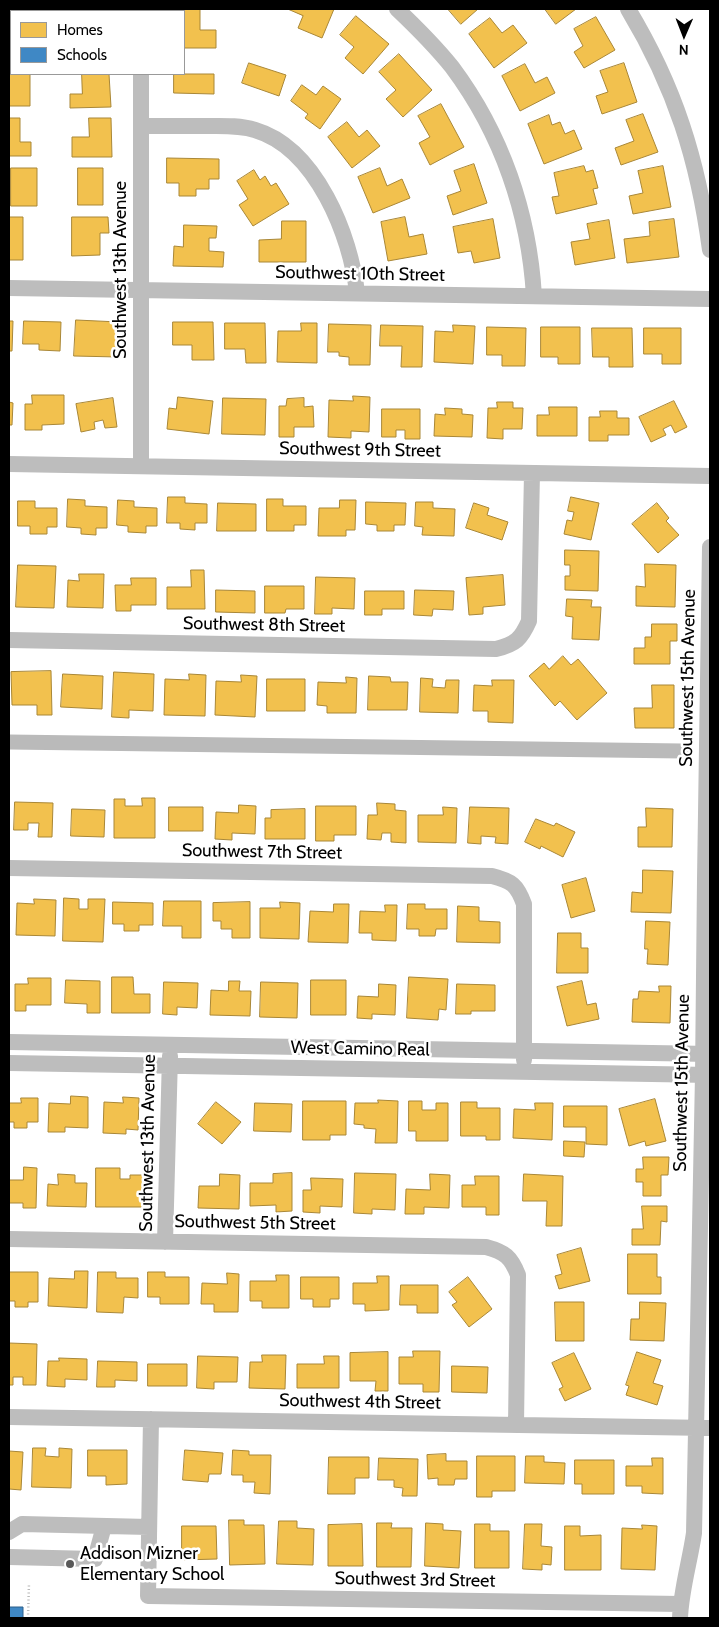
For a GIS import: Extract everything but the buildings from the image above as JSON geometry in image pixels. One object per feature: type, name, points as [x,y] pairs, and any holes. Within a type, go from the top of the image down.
[{"type":"street","points":[[397,9],[425,35],[451,67],[475,101],[506,162],[519,201],[528,242],[534,296]]},
{"type":"street","points":[[628,9],[644,35],[666,80],[684,126],[701,190],[710,250]]},
{"type":"street","name":"Southwest 13th Avenue","points":[[140,75],[141,466]]},
{"type":"street","points":[[141,126],[238,126],[271,136],[285,146],[298,157],[315,178],[330,202],[350,253],[357,294]]},
{"type":"street","name":"Southwest 10th Street","points":[[9,288],[710,299]]},
{"type":"street","name":"Southwest 9th Street","points":[[9,464],[710,476]]},
{"type":"street","name":"Southwest 8th Street","points":[[9,640],[496,648],[512,645],[523,635],[529,621],[532,473]]},
{"type":"street","name":"Southwest 15th Avenue","points":[[680,1611],[694,1533],[703,1428],[710,547]]},
{"type":"street","name":"Southwest 7th Street","points":[[9,868],[492,876],[507,880],[518,889],[524,904],[524,1050]]},
{"type":"street","name":"West Camino Real","points":[[9,1042],[707,1053]]},
{"type":"street","name":"Southwest 13th Avenue","points":[[165,1242],[170,1045]]},
{"type":"street","points":[[524,1050],[524,1072]]},
{"type":"street","name":"West Camino Real","points":[[9,1062],[707,1075]]},
{"type":"street","name":"Southwest 5th Street","points":[[9,1239],[486,1247],[500,1250],[512,1260],[518,1275],[516,1425]]},
{"type":"street","name":"Southwest 4th Street","points":[[9,1417],[703,1428]]},
{"type":"street","points":[[9,1532],[22,1524],[149,1527],[150,1419]]},
{"type":"street","points":[[9,1557],[95,1559],[104,1526]]},
{"type":"street","name":"Southwest 3rd Street","points":[[149,1527],[148,1596],[680,1611]]},
{"type":"path","points":[[28,1618],[29,1583]]},
{"type":"waterway","points":[[9,742],[682,751]]},
{"type":"place","name":"Addison Mizner Elementary School","points":[[70,1564]]}]
